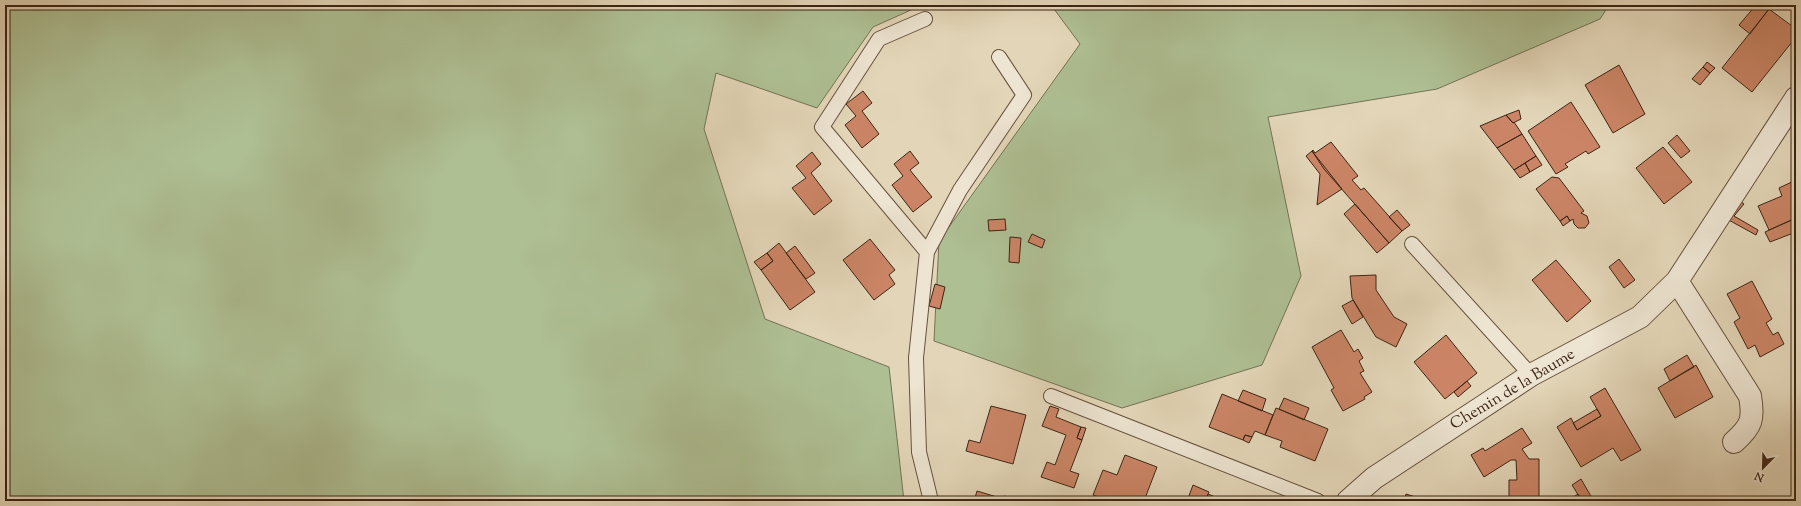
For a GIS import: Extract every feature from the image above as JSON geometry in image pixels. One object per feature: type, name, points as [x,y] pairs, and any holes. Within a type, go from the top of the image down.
[{"type":"street","name":"Chemin de la Baume","points":[[1348,501],[1374,478],[1532,375],[1640,317],[1678,281],[1796,98]]},
{"type":"street","points":[[1678,281],[1750,396],[1753,411],[1748,430],[1734,442]]},
{"type":"lane","points":[[925,20],[880,39],[822,127],[927,252]]},
{"type":"lane","points":[[931,501],[919,452],[916,358],[927,252],[960,190],[1024,95],[999,57]]},
{"type":"lane","points":[[1412,244],[1532,375]]},
{"type":"lane","points":[[1051,396],[1318,501]]},
{"type":"green space","points":[[5,5],[922,5],[873,27],[817,108],[716,73],[704,129],[765,319],[889,367],[904,501],[5,501]]},
{"type":"green space","points":[[1051,5],[1609,5],[1600,19],[1437,89],[1268,117],[1301,276],[1262,365],[1122,408],[934,341],[939,241],[1080,44]]},
{"type":"building","points":[[1756,5],[1764,5],[1769,9],[1750,34],[1739,25]]},
{"type":"building","points":[[1769,9],[1796,29],[1796,37],[1752,92],[1722,68]]},
{"type":"building","points":[[1707,62],[1715,68],[1710,73],[1703,67]]},
{"type":"building","points":[[1619,65],[1645,114],[1613,133],[1585,85]]},
{"type":"building","points":[[1703,67],[1710,73],[1700,85],[1692,79]]},
{"type":"building","points":[[863,91],[872,103],[862,111],[879,134],[862,148],[845,125],[856,116],[846,104]]},
{"type":"building","points":[[1571,102],[1600,147],[1588,154],[1586,151],[1565,164],[1568,167],[1556,174],[1528,131]]},
{"type":"building","points":[[1519,110],[1521,119],[1513,123],[1506,115]]},
{"type":"building","points":[[1506,115],[1513,123],[1514,122],[1522,134],[1497,148],[1480,126]]},
{"type":"building","points":[[1522,134],[1536,156],[1514,170],[1497,148]]},
{"type":"building","points":[[1677,135],[1690,151],[1681,158],[1668,143]]},
{"type":"building","points":[[1331,142],[1358,176],[1352,180],[1361,190],[1364,188],[1402,231],[1389,243],[1324,169],[1312,151],[1313,150],[1315,153]]},
{"type":"building","points":[[1663,147],[1692,182],[1664,204],[1636,168]]},
{"type":"building","points":[[910,151],[919,163],[910,170],[932,197],[913,212],[892,185],[903,176],[894,164]]},
{"type":"building","points":[[1312,151],[1342,189],[1317,205],[1320,174],[1306,156]]},
{"type":"building","points":[[812,152],[821,164],[811,173],[832,201],[814,215],[792,188],[806,178],[796,166]]},
{"type":"building","points":[[1536,156],[1542,165],[1530,172],[1525,163]]},
{"type":"building","points":[[1525,163],[1530,172],[1520,178],[1514,170]]},
{"type":"building","points":[[1552,177],[1559,178],[1584,211],[1581,213],[1587,216],[1589,223],[1585,228],[1578,228],[1574,224],[1573,219],[1570,221],[1567,216],[1560,221],[1536,189]]},
{"type":"building","points":[[1796,180],[1796,218],[1769,230],[1758,206],[1782,196],[1779,188]]},
{"type":"building","points":[[1739,200],[1744,204],[1734,216],[1758,230],[1756,235],[1725,218]]},
{"type":"building","points":[[1355,204],[1389,243],[1377,253],[1344,214]]},
{"type":"building","points":[[1397,210],[1410,225],[1402,231],[1389,217]]},
{"type":"building","points":[[1567,216],[1570,221],[1563,226],[1560,221]]},
{"type":"building","points":[[1796,218],[1796,232],[1770,242],[1765,232]]},
{"type":"building","points":[[1005,219],[1006,230],[989,231],[988,220]]},
{"type":"building","points":[[1032,234],[1045,240],[1042,248],[1028,242]]},
{"type":"building","points":[[1010,237],[1021,238],[1019,263],[1009,262]]},
{"type":"building","points":[[870,239],[895,270],[889,275],[895,284],[874,300],[843,260]]},
{"type":"building","points":[[779,243],[815,292],[790,310],[761,270],[773,261],[767,253]]},
{"type":"building","points":[[795,246],[815,273],[806,279],[786,253]]},
{"type":"building","points":[[767,253],[773,261],[761,270],[754,262]]},
{"type":"building","points":[[1619,259],[1635,280],[1624,288],[1609,267]]},
{"type":"building","points":[[1556,260],[1591,301],[1567,322],[1532,280]]},
{"type":"building","points":[[1376,275],[1376,290],[1394,317],[1407,324],[1396,347],[1376,337],[1352,298],[1350,276]]},
{"type":"building","points":[[1752,281],[1772,319],[1766,323],[1773,335],[1778,332],[1784,344],[1760,357],[1755,345],[1748,349],[1734,322],[1740,318],[1727,294]]},
{"type":"building","points":[[935,284],[945,287],[940,309],[929,306]]},
{"type":"building","points":[[1353,300],[1363,317],[1352,324],[1342,306]]},
{"type":"building","points":[[1341,330],[1354,352],[1358,349],[1363,358],[1359,361],[1364,371],[1360,373],[1372,392],[1364,397],[1365,399],[1343,411],[1331,390],[1334,388],[1312,347]]},
{"type":"building","points":[[1446,335],[1477,373],[1445,399],[1414,362]]},
{"type":"building","points":[[1687,355],[1694,367],[1670,381],[1664,369]]},
{"type":"building","points":[[1696,365],[1713,397],[1675,418],[1658,388]]},
{"type":"building","points":[[1467,381],[1471,386],[1458,397],[1454,392]]},
{"type":"building","points":[[1605,388],[1641,450],[1621,461],[1613,448],[1581,467],[1557,427],[1571,418],[1577,430],[1601,416],[1590,397]]},
{"type":"building","points":[[1243,390],[1266,399],[1262,411],[1238,401]]},
{"type":"building","points":[[1222,394],[1273,415],[1265,435],[1255,431],[1252,437],[1245,435],[1243,440],[1209,427]]},
{"type":"building","points":[[1284,398],[1309,408],[1304,420],[1279,409]]},
{"type":"building","points":[[991,406],[1026,415],[1013,464],[966,451],[969,440],[980,443]]},
{"type":"building","points":[[1050,406],[1059,409],[1056,417],[1081,427],[1077,438],[1082,440],[1070,471],[1079,474],[1074,488],[1041,477],[1047,462],[1055,465],[1066,435],[1042,426]]},
{"type":"building","points":[[1276,408],[1328,429],[1315,461],[1280,447],[1282,441],[1265,435]]},
{"type":"building","points":[[1597,409],[1601,416],[1577,430],[1573,423]]},
{"type":"building","points":[[1081,427],[1086,428],[1082,440],[1077,438]]},
{"type":"building","points":[[1522,428],[1532,443],[1522,449],[1529,459],[1539,459],[1539,501],[1509,501],[1509,480],[1517,480],[1516,460],[1511,460],[1484,477],[1471,455],[1483,448],[1485,451]]},
{"type":"building","points":[[1245,435],[1252,437],[1249,443],[1243,440]]},
{"type":"building","points":[[1125,455],[1157,467],[1144,501],[1109,501],[1093,495],[1103,470],[1117,475]]},
{"type":"building","points":[[1581,479],[1592,498],[1587,501],[1582,501],[1572,485]]},
{"type":"building","points":[[1193,485],[1209,492],[1205,501],[1187,501]]},
{"type":"building","points":[[977,491],[1007,500],[1007,501],[974,501]]},
{"type":"building","points":[[1208,494],[1225,501],[1205,501]]},
{"type":"building","points":[[1406,494],[1428,501],[1404,501]]},
{"type":"building","points":[[1578,494],[1582,501],[1567,501]]},
{"type":"building","points":[[1004,496],[1022,501],[1007,501],[1003,499]]}]
